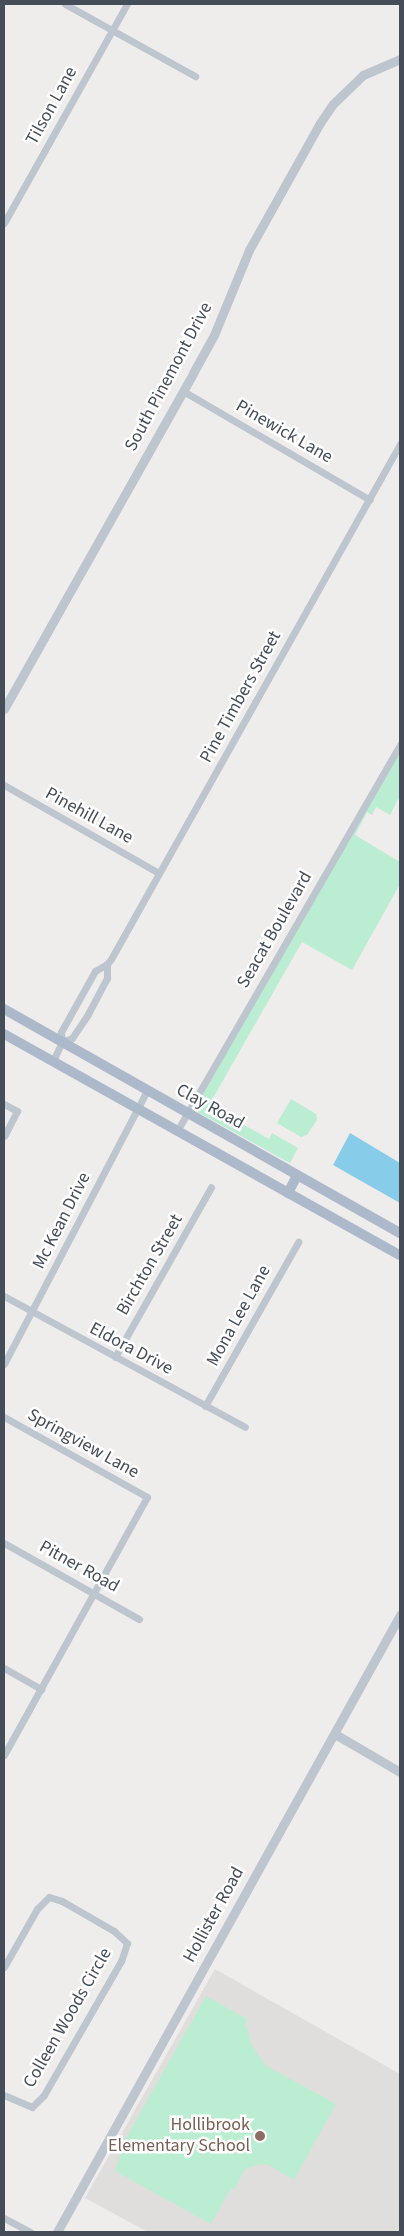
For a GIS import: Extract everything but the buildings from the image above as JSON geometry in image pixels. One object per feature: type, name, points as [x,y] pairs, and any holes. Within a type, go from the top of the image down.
[{"type":"main road","name":"Clay Road","points":[[4,1009],[400,1233]]},
{"type":"main road","name":"Clay Road","points":[[4,1034],[400,1255]]},
{"type":"main road","points":[[288,1193],[297,1175]]},
{"type":"street","points":[[65,4],[195,76]]},
{"type":"street","name":"Tilson Lane","points":[[5,218],[127,4]]},
{"type":"street","name":"South Pinemont Drive","points":[[4,709],[214,335],[249,250],[326,115],[349,87],[363,75],[400,58]]},
{"type":"street","name":"Pinewick Lane","points":[[183,391],[370,500]]},
{"type":"street","name":"Pine Timbers Street","points":[[62,1042],[72,1038],[88,1014],[107,978],[107,964],[400,444]]},
{"type":"street","name":"Seacat Boulevard","points":[[176,1131],[400,744]]},
{"type":"street","name":"Pinehill Lane","points":[[4,785],[159,873]]},
{"type":"street","name":"Pine Timbers Street","points":[[53,1061],[62,1042],[61,1032],[95,971],[107,964]]},
{"type":"street","name":"Mc Kean Drive","points":[[4,1364],[147,1090]]},
{"type":"street","points":[[4,1104],[16,1112],[4,1136]]},
{"type":"street","name":"Birchton Street","points":[[116,1357],[211,1187]]},
{"type":"street","name":"Mona Lee Lane","points":[[206,1406],[298,1242]]},
{"type":"street","name":"Eldora Drive","points":[[4,1296],[32,1313],[245,1427]]},
{"type":"street","name":"Springview Lane","points":[[4,1417],[147,1497],[94,1593]]},
{"type":"street","name":"Pitner Road","points":[[4,1543],[138,1619]]},
{"type":"street","points":[[4,1755],[94,1593]]},
{"type":"street","name":"Hollister Road","points":[[57,2232],[400,1615]]},
{"type":"street","points":[[4,1668],[41,1689]]},
{"type":"street","points":[[335,1734],[400,1772]]},
{"type":"street","name":"Colleen Woods Circle","points":[[4,1966],[37,1909],[49,1897],[62,1901],[114,1931],[127,1943],[121,1961],[44,2095],[32,2107],[4,2095]]},
{"type":"street","points":[[4,2218],[30,2232]]},
{"type":"shaded area","name":"Hollibrook Elementary School","points":[[215,1969],[400,2074],[400,2232],[148,2232],[85,2198]]},
{"type":"green space","points":[[400,751],[400,796],[390,815],[376,807],[372,815],[367,812],[355,835],[400,862],[400,884],[352,970],[302,942],[209,1105],[269,1139],[272,1133],[298,1148],[290,1163],[194,1110]]},
{"type":"green space","points":[[291,1099],[316,1114],[317,1120],[307,1135],[301,1137],[277,1123]]},
{"type":"green space","points":[[206,1996],[247,2019],[245,2025],[251,2044],[265,2065],[336,2104],[294,2180],[267,2164],[252,2166],[244,2171],[234,2190],[231,2188],[211,2224],[115,2171],[125,2140]]},
{"type":"water","points":[[350,1133],[400,1163],[400,1203],[333,1165]]},
{"type":"place","name":"Hollibrook Elementary School","points":[[260,2136]]}]
